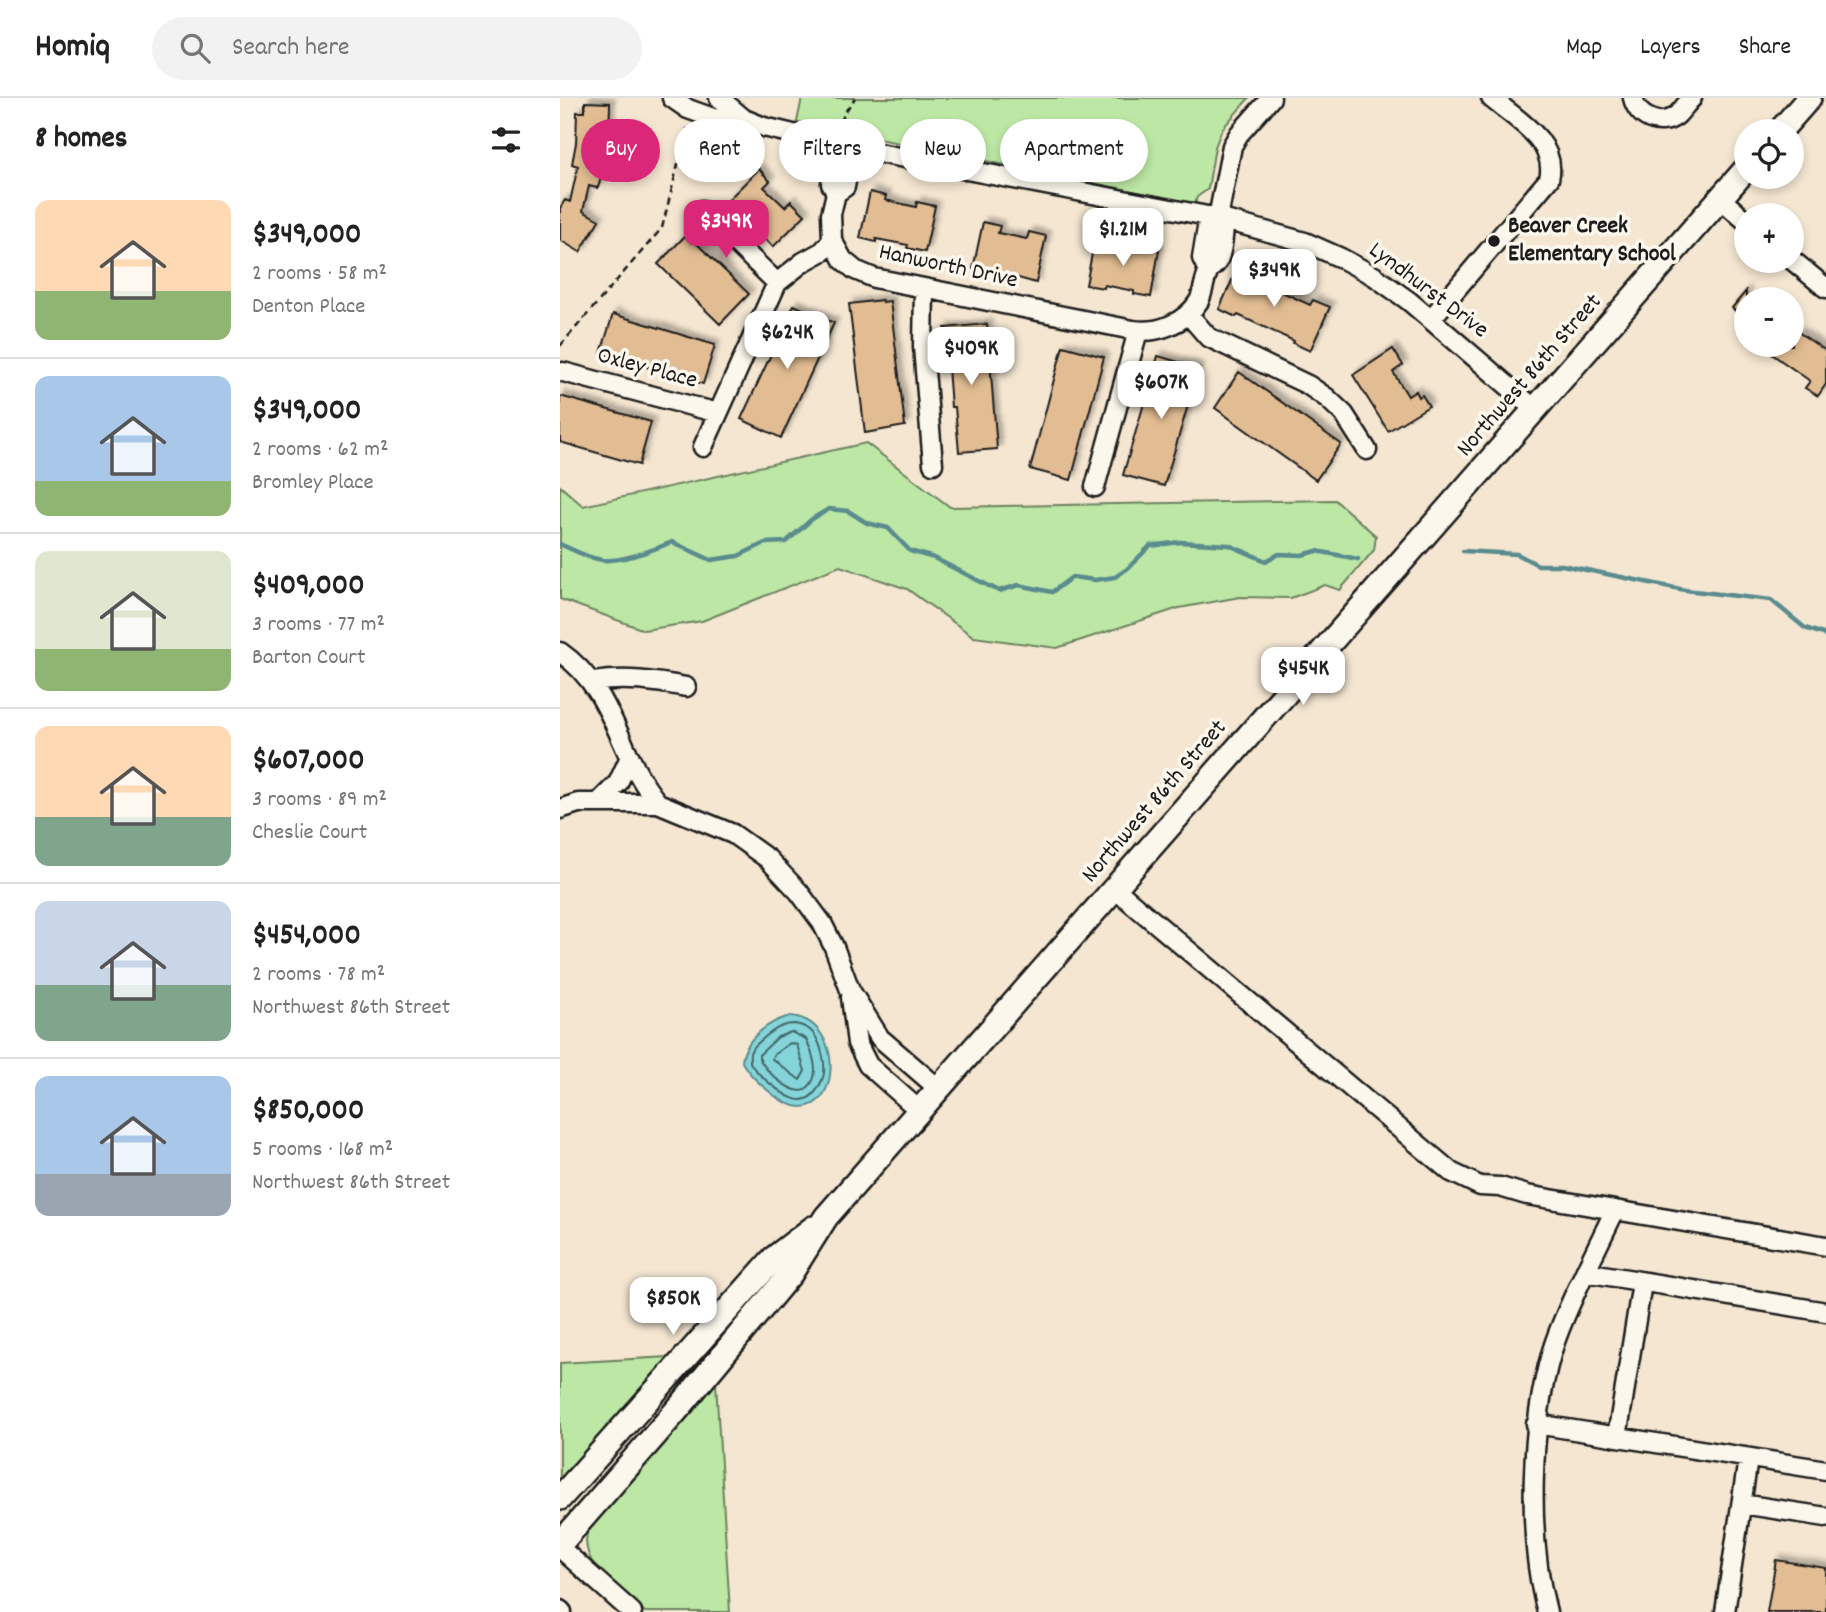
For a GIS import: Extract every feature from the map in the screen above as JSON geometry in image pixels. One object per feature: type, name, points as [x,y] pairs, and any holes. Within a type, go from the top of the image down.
[{"type":"main road","points":[[1791,119],[1809,98]]},
{"type":"main road","name":"Northwest 86th Street","points":[[560,1498],[774,1258],[826,1217],[1734,183]]},
{"type":"main road","name":"Northwest 86th Street","points":[[560,1546],[792,1273],[826,1217]]},
{"type":"street","name":"Lyndhurst Drive","points":[[672,98],[713,118],[744,119]]},
{"type":"street","name":"Lyndhurst Drive","points":[[719,98],[744,119]]},
{"type":"street","points":[[1271,98],[1239,134],[1232,146],[1218,218],[1202,258],[1208,271],[1205,286],[1198,302],[1188,314],[1208,337],[1308,384],[1327,398],[1344,414],[1367,450]]},
{"type":"street","points":[[1431,319],[1549,179],[1552,168],[1543,143],[1491,98]]},
{"type":"street","points":[[1633,98],[1645,117],[1661,121],[1676,115],[1692,98]]},
{"type":"street","name":"Lyndhurst Drive","points":[[886,154],[1218,218],[1293,239],[1341,258],[1374,276],[1431,319],[1536,410]]},
{"type":"street","points":[[703,447],[777,283],[803,262],[823,251],[832,240],[831,214],[836,194],[832,182]]},
{"type":"street","points":[[1721,198],[1734,210]]},
{"type":"street","points":[[702,210],[777,283]]},
{"type":"street","name":"Hanworth Drive","points":[[832,240],[843,260],[855,271],[874,278],[1139,331],[1154,331],[1169,326],[1188,314]]},
{"type":"street","points":[[1804,270],[1826,288]]},
{"type":"street","points":[[924,288],[923,347],[933,464]]},
{"type":"street","points":[[1095,487],[1139,331]]},
{"type":"street","name":"Oxley Place","points":[[564,372],[718,413]]},
{"type":"street","points":[[560,652],[593,682],[609,710],[638,775],[658,803]]},
{"type":"street","points":[[593,682],[631,678],[686,687]]},
{"type":"street","points":[[599,802],[618,783],[629,757]]},
{"type":"street","points":[[560,809],[578,803],[658,803],[733,834],[768,859],[799,892],[822,923],[850,990],[880,1038],[939,1089]]},
{"type":"street","points":[[1114,888],[1451,1172],[1480,1186],[1500,1187],[1527,1195],[1826,1246]]},
{"type":"street","points":[[850,990],[857,1043],[868,1065],[920,1111]]},
{"type":"street","points":[[1547,1612],[1536,1545],[1536,1424],[1552,1349],[1615,1210]]},
{"type":"street","points":[[1585,1272],[1826,1312]]},
{"type":"street","points":[[1617,1437],[1642,1283]]},
{"type":"street","points":[[1536,1424],[1826,1470]]},
{"type":"street","points":[[1725,1612],[1748,1459]]},
{"type":"street","points":[[1742,1504],[1826,1517]]},
{"type":"street","points":[[560,1546],[632,1612]]},
{"type":"path","points":[[842,119],[855,98]]},
{"type":"path","points":[[560,346],[662,228],[692,110]]},
{"type":"green space","points":[[802,98],[1249,98],[1222,129],[1215,147],[1208,189],[1197,197],[1195,204],[1088,182],[1148,182],[1148,119],[1000,119],[1000,164],[986,161],[986,119],[900,119],[900,143],[886,140],[886,119],[798,119]]},
{"type":"green space","points":[[866,443],[950,507],[1335,500],[1376,536],[1374,550],[1340,590],[1325,585],[1291,598],[1240,597],[1179,608],[1057,648],[974,637],[907,589],[840,566],[702,621],[644,630],[560,599],[560,486],[583,506]]},
{"type":"green space","points":[[671,1357],[560,1486],[560,1363]]},
{"type":"green space","points":[[716,1383],[730,1612],[645,1612],[595,1566],[586,1543],[588,1530],[598,1515]]},
{"type":"water","points":[[791,1016],[811,1023],[824,1038],[830,1056],[830,1076],[824,1093],[813,1104],[796,1106],[775,1096],[742,1062],[747,1046],[759,1032],[774,1022]]},
{"type":"building","points":[[585,102],[610,103],[610,119],[581,119],[581,182],[600,182],[597,188],[589,186],[583,211],[599,220],[580,252],[560,240],[560,208],[565,200],[570,202],[578,166],[572,164],[577,112],[585,112]]},
{"type":"building","points":[[765,176],[770,181],[764,187],[785,207],[791,201],[805,215],[773,247],[740,211],[739,213],[727,201],[746,182],[765,182]]},
{"type":"building","points":[[870,192],[886,196],[885,200],[916,207],[917,202],[935,206],[925,252],[907,248],[908,245],[860,238]]},
{"type":"building","points":[[983,222],[1000,226],[998,233],[1027,239],[1029,232],[1046,236],[1036,283],[990,270],[990,273],[973,269]]},
{"type":"building","points":[[685,236],[691,242],[693,240],[749,294],[720,324],[658,264]]},
{"type":"building","points":[[1095,238],[1113,241],[1112,247],[1141,252],[1143,247],[1159,250],[1151,297],[1104,285],[1104,288],[1086,285]]},
{"type":"building","points":[[1239,265],[1256,274],[1254,279],[1310,305],[1313,300],[1330,307],[1310,351],[1238,315],[1236,317],[1219,309]]},
{"type":"building","points":[[890,301],[905,426],[865,433],[849,304]]},
{"type":"building","points":[[794,305],[834,323],[781,438],[741,419]]},
{"type":"building","points":[[613,314],[715,345],[703,384],[601,353]]},
{"type":"building","points":[[987,324],[997,449],[959,452],[955,407],[951,407],[945,328]]},
{"type":"building","points":[[1804,336],[1826,351],[1826,384],[1818,396],[1805,388],[1810,381],[1776,357],[1804,357]]},
{"type":"building","points":[[1063,346],[1104,357],[1071,480],[1030,469]]},
{"type":"building","points":[[1393,349],[1403,365],[1393,372],[1408,396],[1416,391],[1429,406],[1388,431],[1353,375]]},
{"type":"building","points":[[1158,356],[1199,368],[1164,486],[1123,475]]},
{"type":"building","points":[[1239,372],[1341,444],[1316,480],[1215,408]]},
{"type":"building","points":[[560,396],[651,422],[639,465],[560,442]]},
{"type":"building","points":[[1776,1560],[1826,1568],[1826,1612],[1767,1612]]},
{"type":"waterway","points":[[560,544],[591,558],[610,560],[637,555],[672,542],[711,560],[738,556],[765,543],[786,542],[812,519],[829,509],[848,511],[867,523],[888,528],[910,551],[934,558],[999,591],[1019,585],[1052,592],[1072,577],[1095,580],[1115,577],[1150,546],[1180,542],[1229,545],[1266,561],[1279,554],[1302,555],[1317,551],[1358,559]]},
{"type":"waterway","points":[[1463,551],[1517,554],[1538,565],[1562,565],[1685,590],[1771,600],[1805,628],[1826,637]]},
{"type":"place","name":"Beaver Creek Elementary School","points":[[1494,241]]}]
